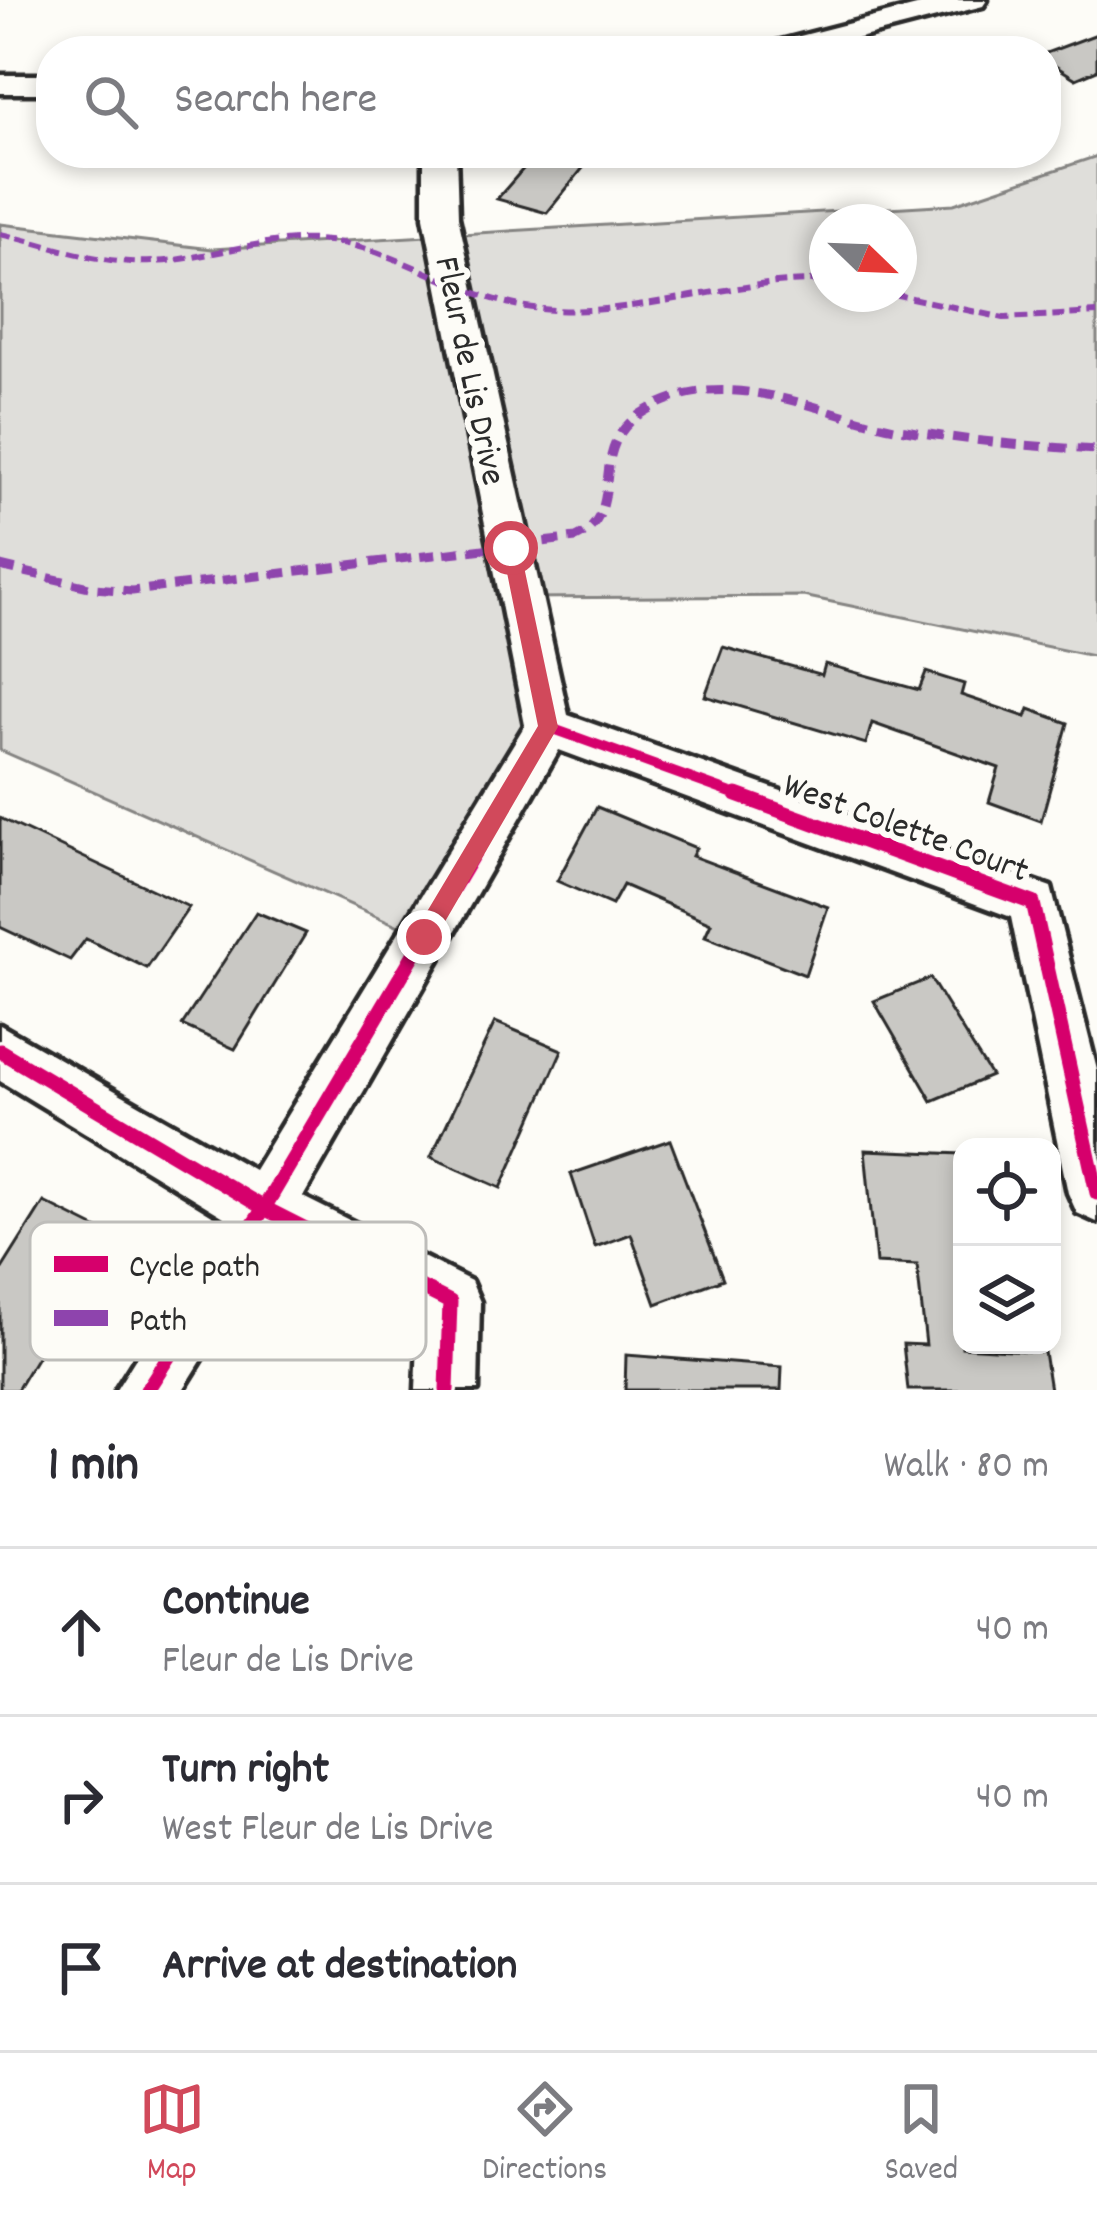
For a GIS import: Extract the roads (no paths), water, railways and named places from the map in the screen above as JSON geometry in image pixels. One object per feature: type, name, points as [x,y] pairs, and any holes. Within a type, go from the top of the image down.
[{"type":"street","points":[[840,36],[974,0]]},
{"type":"street","points":[[0,84],[36,84]]},
{"type":"street","name":"Fleur de Lis Drive","points":[[440,168],[441,217],[548,727]]},
{"type":"street","points":[[255,1222],[548,727]]},
{"type":"street","name":"West Colette Court","points":[[548,727],[1034,903],[1097,1193]]},
{"type":"street","points":[[0,1051],[292,1222]]},
{"type":"street","points":[[426,1289],[450,1301],[447,1390]]},
{"type":"street","points":[[147,1390],[166,1360]]}]
